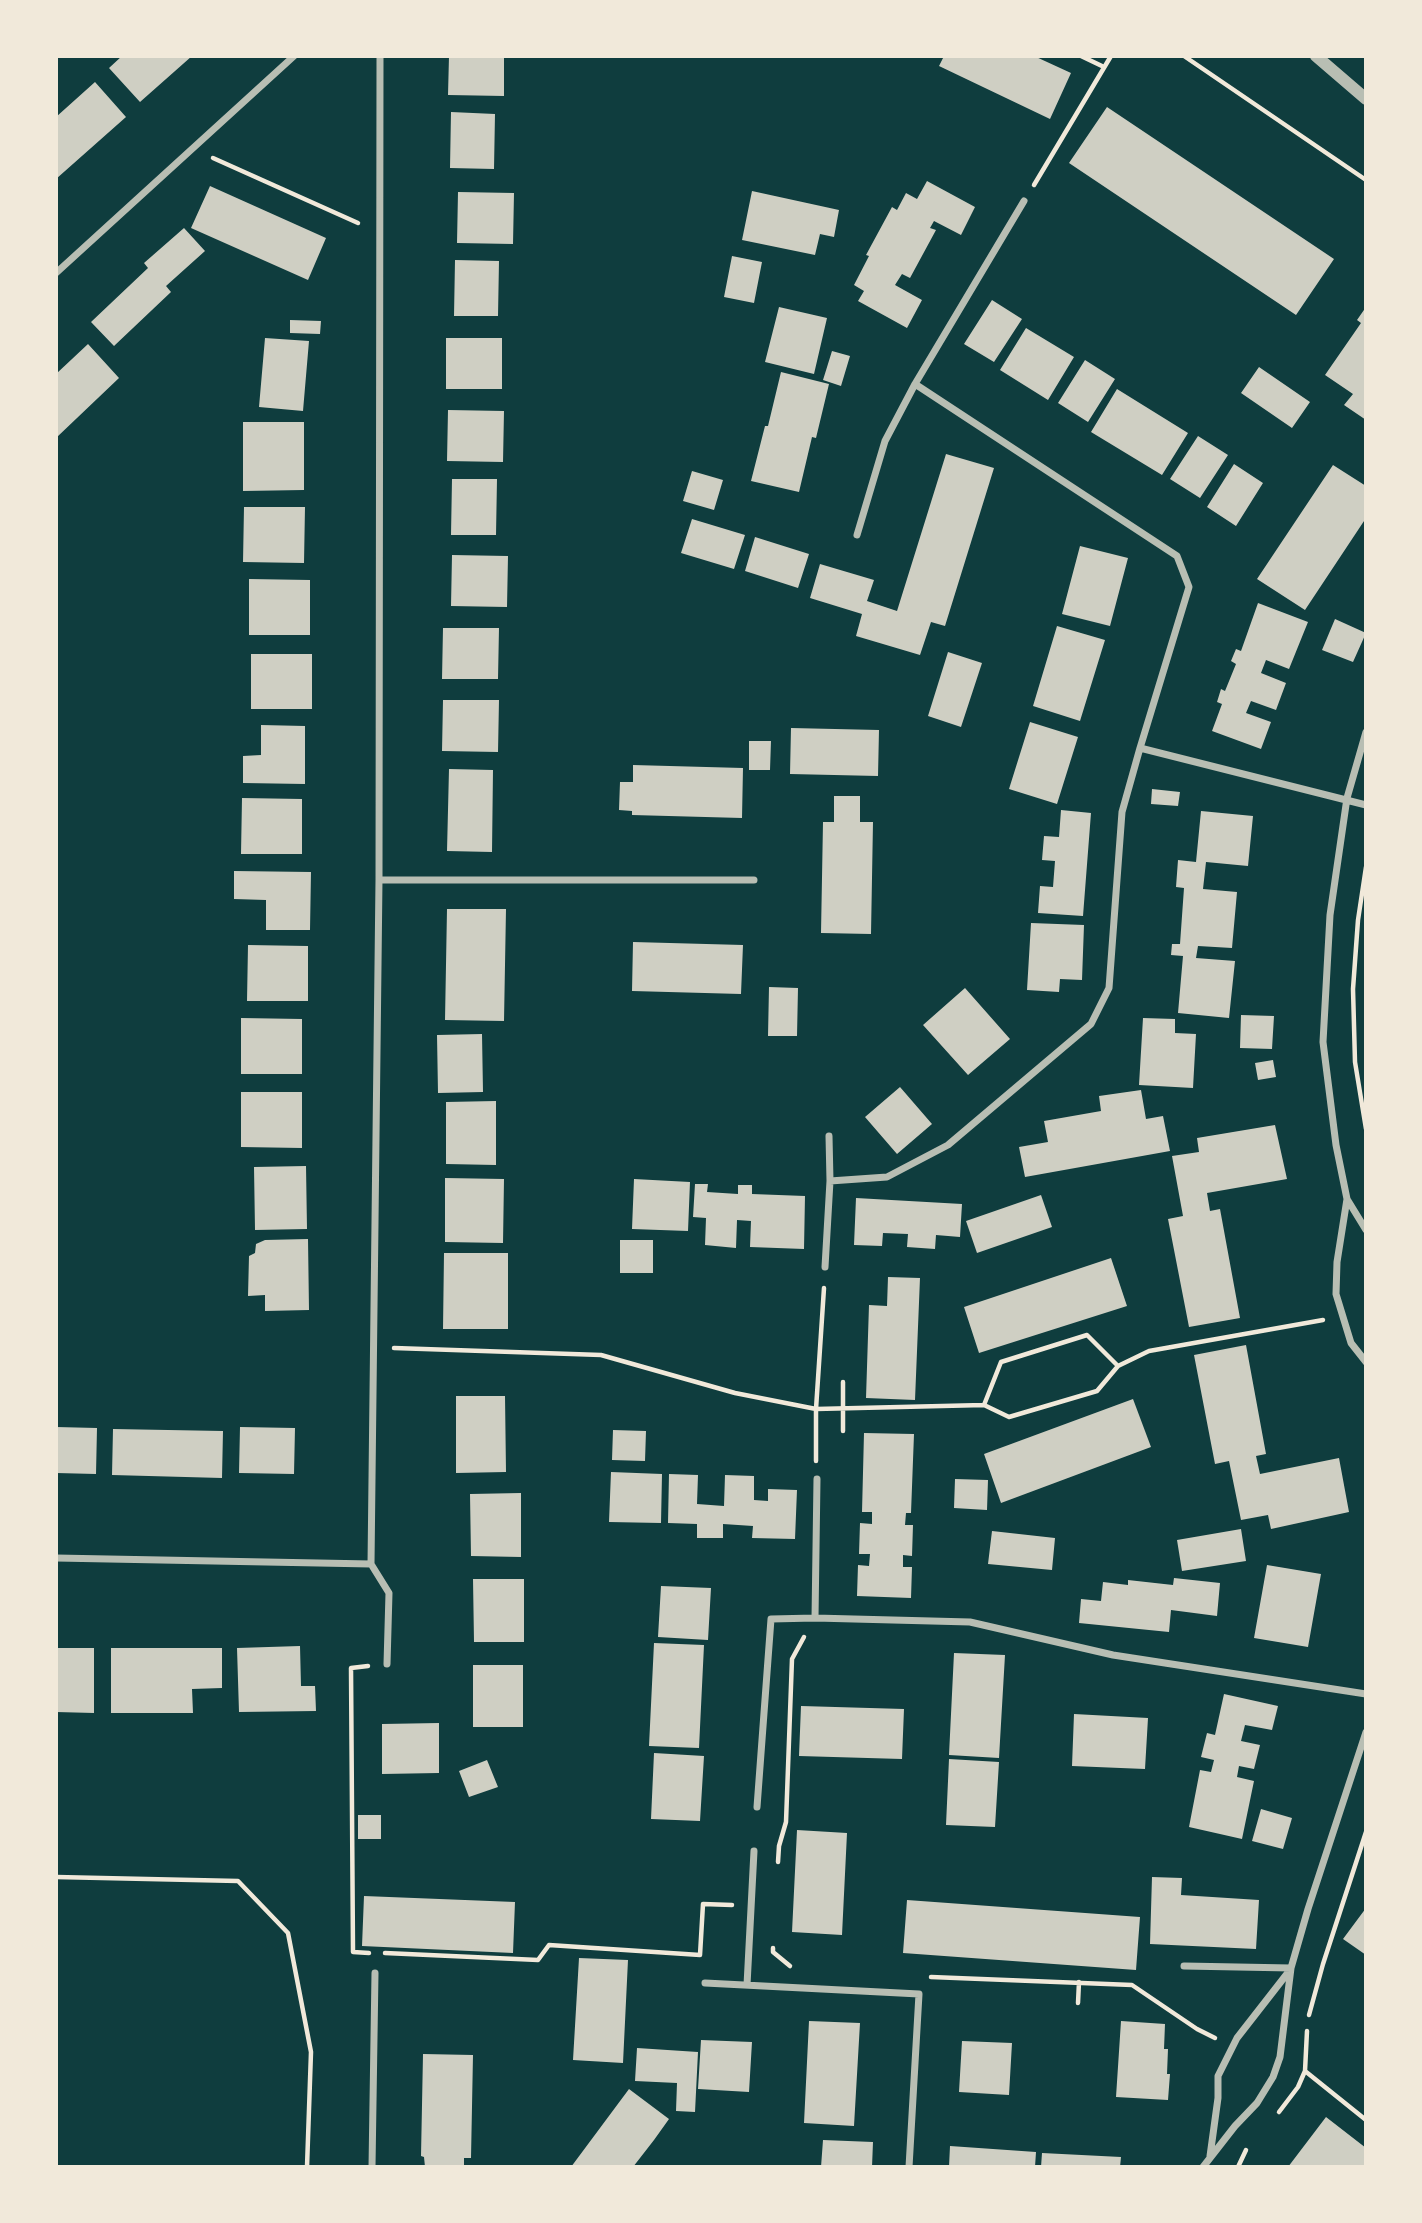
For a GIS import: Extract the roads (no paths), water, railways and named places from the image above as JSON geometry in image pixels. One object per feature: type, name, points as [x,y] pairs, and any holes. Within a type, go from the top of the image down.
[{"type":"street","points":[[56,273],[294,56]]},
{"type":"street","points":[[380,56],[379,880],[371,1564],[388,1593],[387,1664]]},
{"type":"street","points":[[1315,56],[1366,99]]},
{"type":"street","points":[[857,535],[885,441],[915,384],[1024,201]]},
{"type":"street","points":[[830,1181],[887,1177],[948,1144],[1091,1024],[1109,988],[1122,812],[1189,587],[1177,556],[915,384]]},
{"type":"street","points":[[1366,732],[1347,799],[1330,915],[1323,1042],[1336,1145],[1347,1199],[1366,1230]]},
{"type":"street","points":[[1140,748],[1366,805]]},
{"type":"street","points":[[379,880],[754,880]]},
{"type":"street","points":[[825,1267],[830,1181],[829,1136]]},
{"type":"street","points":[[1347,1199],[1337,1262],[1336,1294],[1351,1343],[1366,1362]]},
{"type":"street","points":[[815,1618],[817,1479]]},
{"type":"street","points":[[56,1558],[371,1564]]},
{"type":"street","points":[[757,1807],[771,1619],[970,1622],[1113,1655],[1366,1694]]},
{"type":"street","points":[[1203,2167],[1209,2156],[1257,2103],[1273,2077],[1280,2057],[1292,1968],[1308,1909],[1366,1732]]},
{"type":"street","points":[[747,1985],[754,1851]]},
{"type":"street","points":[[1184,1966],[1292,1968]]},
{"type":"street","points":[[1209,2156],[1218,2076],[1232,2046],[1292,1968]]},
{"type":"street","points":[[372,2167],[375,1973]]},
{"type":"street","points":[[705,1983],[919,1994],[909,2167]]}]
